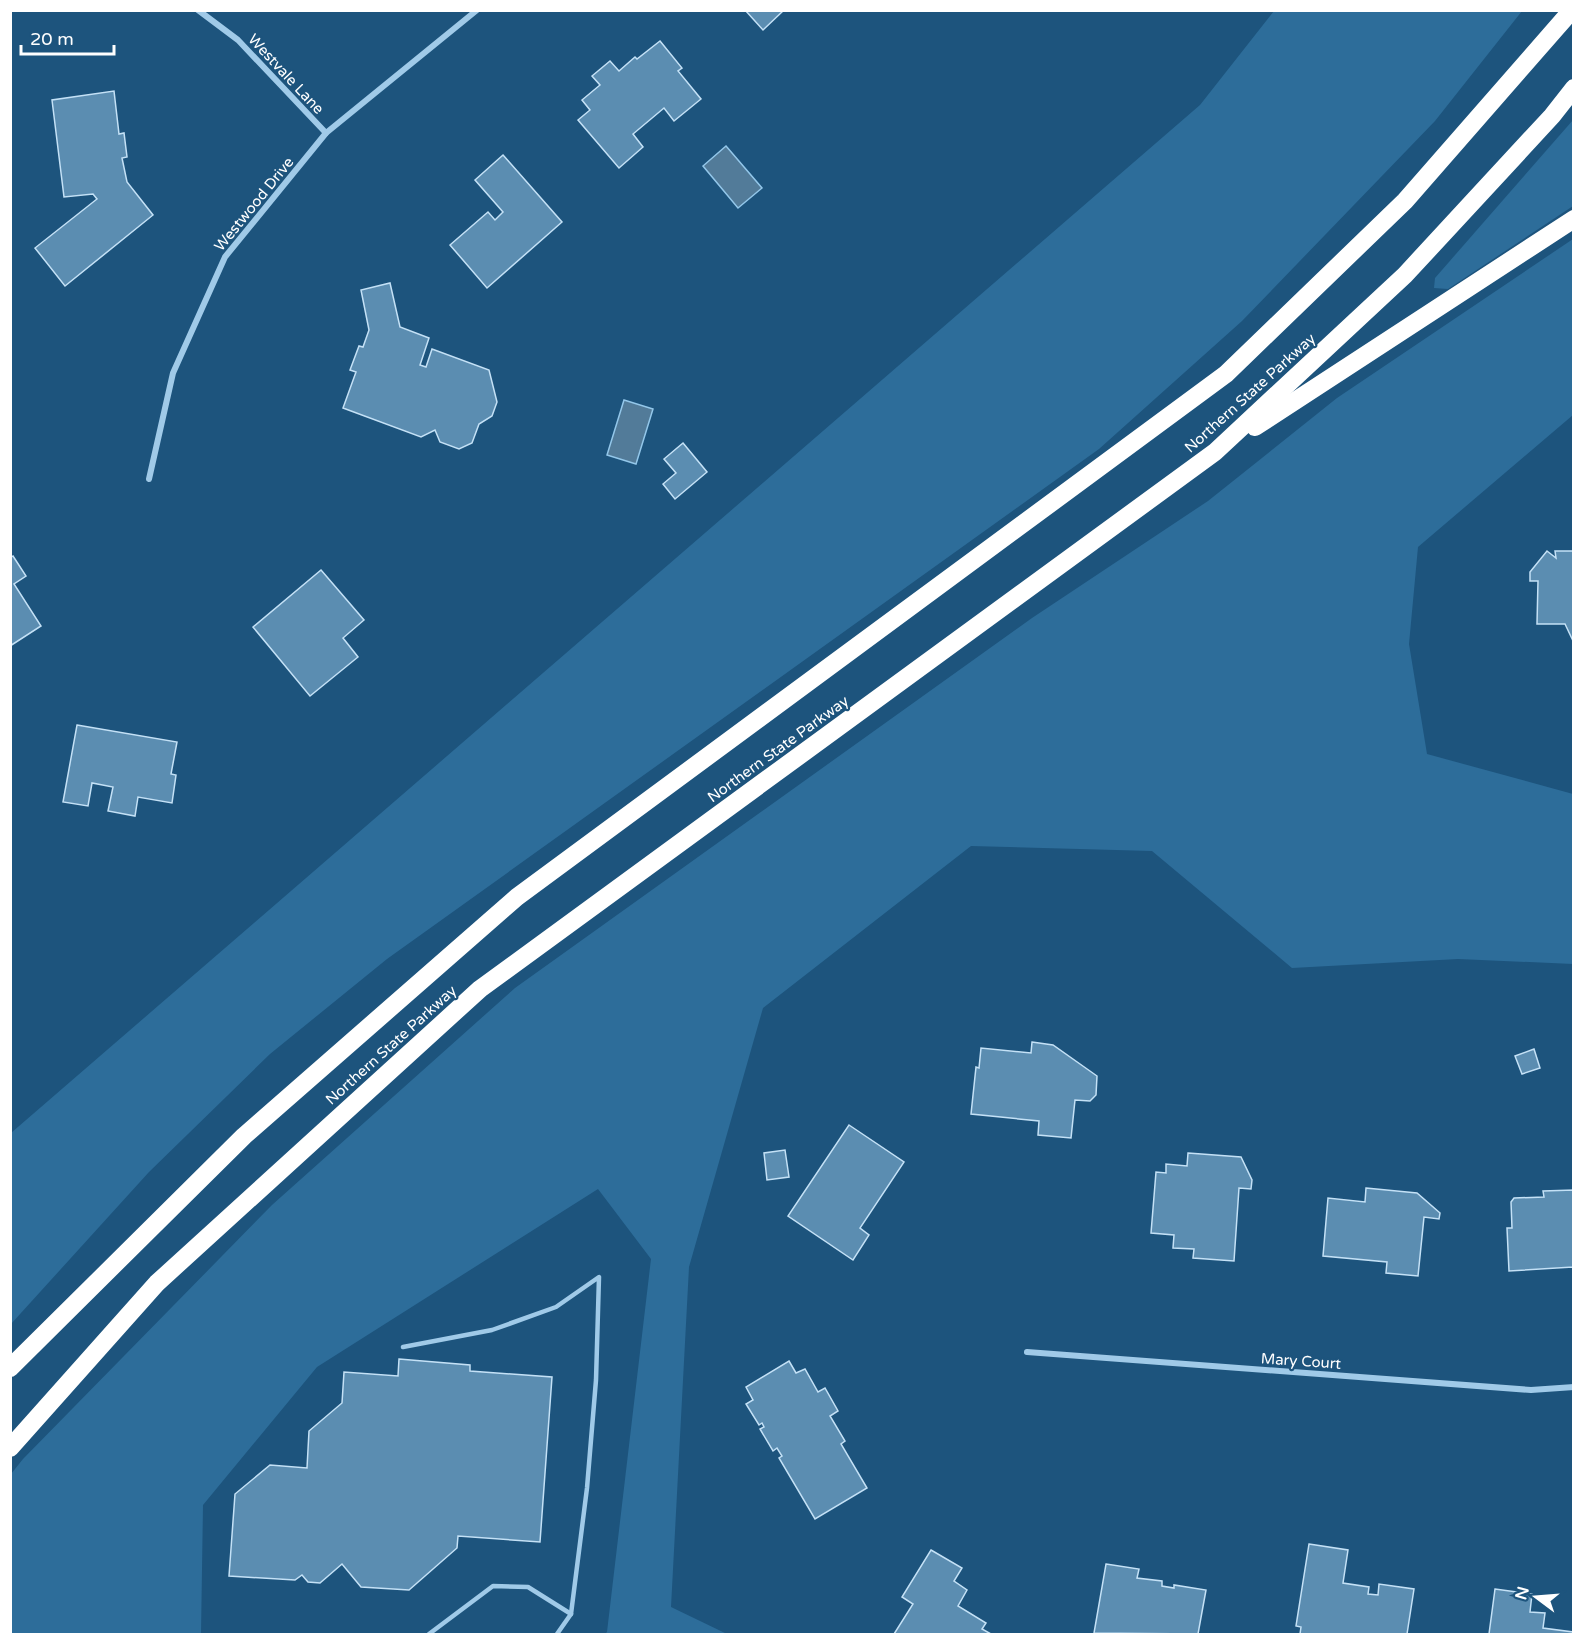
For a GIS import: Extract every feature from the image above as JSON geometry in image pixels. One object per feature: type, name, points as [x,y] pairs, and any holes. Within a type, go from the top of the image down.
[{"type":"highway","name":"Northern State Parkway","points":[[10,1368],[244,1136],[517,897],[1226,374],[1405,201],[1572,10]]},
{"type":"highway","name":"Northern State Parkway","points":[[10,1448],[157,1283],[480,988],[1215,452],[1405,274],[1552,117],[1574,88]]},
{"type":"highway","points":[[1215,452],[1574,219]]},
{"type":"street","name":"Westvale Lane","points":[[198,10],[238,40],[327,133]]},
{"type":"street","name":"Westwood Drive","points":[[149,479],[173,373],[225,257],[327,133],[477,10]]},
{"type":"street","name":"Mary Court","points":[[1027,1352],[1531,1390],[1574,1387]]},
{"type":"lane","points":[[403,1347],[492,1330],[556,1307],[599,1277],[596,1380],[587,1488],[571,1614],[557,1635]]},
{"type":"lane","points":[[429,1635],[493,1586],[528,1587],[571,1614]]},
{"type":"shaded area","points":[[1274,11],[1522,11],[1435,121],[1242,321],[1099,449],[387,959],[270,1054],[149,1172],[11,1324],[11,1133],[1200,105]]},
{"type":"shaded area","points":[[1573,120],[1573,206],[1448,289],[1434,288],[1435,278]]},
{"type":"shaded area","points":[[726,146],[762,188],[738,208],[703,166]]},
{"type":"shaded area","points":[[1573,239],[1573,415],[1418,547],[1409,644],[1427,754],[1573,794],[1573,964],[1458,959],[1292,968],[1152,851],[971,846],[763,1008],[689,1267],[671,1607],[727,1634],[605,1634],[651,1259],[598,1189],[317,1367],[203,1505],[201,1634],[11,1634],[11,1474],[23,1459],[272,1205],[515,988],[1032,618],[1208,501],[1337,398]]},
{"type":"shaded area","points":[[624,400],[653,409],[636,464],[607,455]]},
{"type":"building","points":[[745,10],[784,10],[763,30]]},
{"type":"building","points":[[660,41],[682,68],[678,71],[701,99],[674,121],[664,108],[633,134],[643,147],[619,168],[578,120],[590,110],[582,100],[600,85],[592,76],[610,61],[619,71],[635,57],[637,59]]},
{"type":"building","points":[[114,91],[119,134],[124,133],[127,157],[122,158],[127,182],[153,215],[65,286],[35,248],[97,199],[93,194],[64,197],[52,100]]},
{"type":"building","points":[[503,155],[562,222],[487,288],[450,245],[488,212],[495,220],[503,212],[475,180]]},
{"type":"building","points":[[390,283],[400,327],[429,338],[420,365],[426,367],[432,349],[489,370],[497,402],[492,416],[479,424],[472,443],[459,449],[440,442],[435,430],[421,437],[343,408],[356,372],[350,370],[359,346],[363,347],[369,330],[361,290]]},
{"type":"building","points":[[683,443],[707,472],[675,499],[663,484],[676,473],[664,459]]},
{"type":"building","points":[[1547,551],[1556,558],[1555,551],[1574,551],[1574,643],[1565,624],[1537,624],[1538,581],[1530,581],[1530,572]]},
{"type":"building","points":[[13,556],[26,576],[14,584],[41,626],[10,646],[10,558]]},
{"type":"building","points":[[321,570],[364,620],[343,638],[358,657],[310,696],[253,627]]},
{"type":"building","points":[[77,725],[177,742],[171,774],[176,775],[172,803],[138,797],[135,816],[108,811],[113,787],[92,783],[88,806],[63,802]]},
{"type":"building","points":[[1032,1042],[1053,1045],[1097,1076],[1096,1095],[1090,1101],[1075,1100],[1071,1138],[1038,1135],[1039,1121],[971,1114],[976,1067],[979,1068],[981,1048],[1031,1053]]},
{"type":"building","points":[[1534,1049],[1540,1068],[1522,1074],[1515,1056]]},
{"type":"building","points":[[849,1125],[904,1162],[860,1228],[869,1235],[853,1260],[788,1216]]},
{"type":"building","points":[[785,1150],[789,1177],[767,1180],[764,1153]]},
{"type":"building","points":[[1188,1153],[1241,1157],[1252,1180],[1251,1189],[1239,1188],[1234,1261],[1193,1258],[1194,1249],[1173,1248],[1174,1235],[1151,1233],[1156,1172],[1166,1173],[1166,1164],[1187,1166]]},
{"type":"building","points":[[1366,1188],[1417,1193],[1440,1213],[1439,1219],[1424,1217],[1418,1276],[1386,1273],[1387,1262],[1323,1256],[1328,1198],[1365,1202]]},
{"type":"building","points":[[1574,1190],[1574,1269],[1573,1267],[1509,1271],[1507,1228],[1512,1228],[1511,1202],[1514,1198],[1544,1197],[1543,1191]]},
{"type":"building","points":[[399,1359],[470,1365],[470,1371],[552,1377],[540,1542],[458,1536],[457,1548],[409,1590],[361,1587],[342,1564],[320,1583],[308,1582],[302,1575],[295,1580],[229,1576],[235,1494],[270,1465],[307,1468],[309,1431],[342,1403],[344,1372],[398,1376]]},
{"type":"building","points":[[789,1361],[796,1373],[805,1369],[818,1392],[825,1388],[838,1411],[830,1416],[845,1441],[841,1444],[867,1488],[815,1519],[779,1458],[782,1456],[777,1448],[773,1451],[760,1429],[764,1427],[762,1423],[759,1425],[746,1404],[753,1400],[746,1387]]},
{"type":"building","points":[[1309,1544],[1348,1550],[1343,1583],[1369,1587],[1368,1594],[1378,1595],[1379,1584],[1414,1589],[1407,1634],[1300,1634],[1301,1627],[1296,1626]]},
{"type":"building","points":[[931,1550],[962,1568],[954,1581],[967,1590],[958,1606],[986,1623],[982,1629],[991,1634],[894,1634],[913,1604],[902,1597]]},
{"type":"building","points":[[1106,1564],[1139,1569],[1137,1578],[1162,1581],[1162,1586],[1174,1588],[1174,1585],[1206,1590],[1198,1634],[1094,1633]]},
{"type":"building","points":[[1495,1589],[1532,1594],[1530,1612],[1545,1613],[1543,1628],[1573,1632],[1573,1634],[1489,1634]]}]
